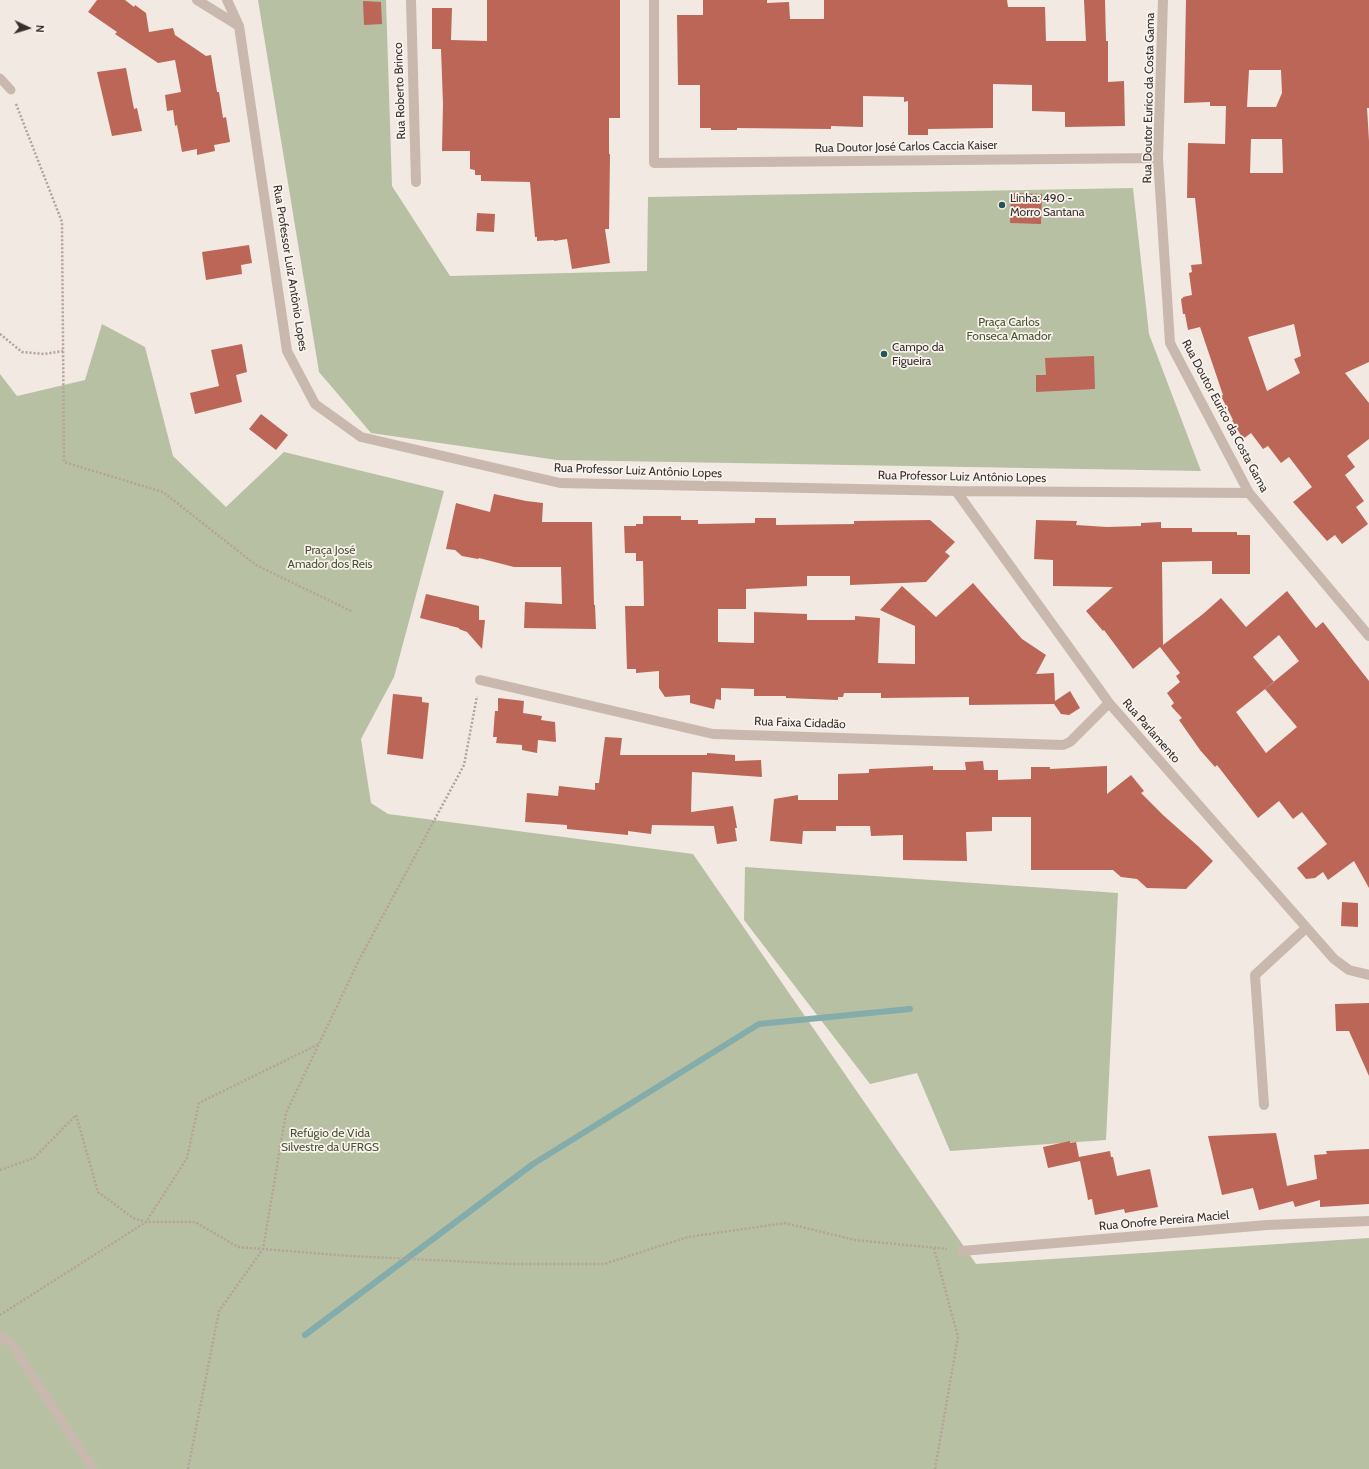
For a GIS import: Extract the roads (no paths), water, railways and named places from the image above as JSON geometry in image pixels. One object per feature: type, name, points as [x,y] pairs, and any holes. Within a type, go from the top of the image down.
[{"type":"street","points":[[197,0],[239,26]]},
{"type":"street","name":"Rua Professor Luiz Antônio Lopes","points":[[227,0],[239,26],[287,351],[315,404],[361,437],[560,484],[956,491],[1249,493]]},
{"type":"street","name":"Rua Roberto Brinco","points":[[411,0],[416,182]]},
{"type":"street","name":"Rua Doutor José Carlos Caccia Kaiser","points":[[654,0],[654,163],[1158,158]]},
{"type":"street","name":"Rua Doutor Eurico da Costa Gama","points":[[1164,0],[1158,158],[1170,343],[1249,493],[1369,636]]},
{"type":"street","name":"Rua Parlamento","points":[[956,491],[1109,703],[1334,960],[1349,970],[1369,975]]},
{"type":"street","name":"Rua Faixa Cidadão","points":[[480,680],[713,734],[1063,745],[1070,742],[1109,703]]},
{"type":"street","points":[[1264,1104],[1255,975],[1306,928]]},
{"type":"street","name":"Rua Onofre Pereira Maciel","points":[[962,1251],[1267,1226],[1369,1221]]},
{"type":"lane","points":[[0,78],[11,90]]},
{"type":"lane","points":[[0,1337],[11,1344],[93,1469]]},
{"type":"waterway","points":[[305,1335],[533,1164],[759,1024],[910,1009]]},
{"type":"place","name":"Linha: 490 - Morro Santana","points":[[1002,205]]},
{"type":"place","name":"Campo da Figueira","points":[[884,354]]},
{"type":"park label","name":"Praça Carlos Fonseca Amador","points":[[1009,329]]},
{"type":"park label","name":"Praça José Amador dos Reis","points":[[330,557]]},
{"type":"park label","name":"Refúgio de Vida Silvestre da UFRGS","points":[[330,1140]]}]
